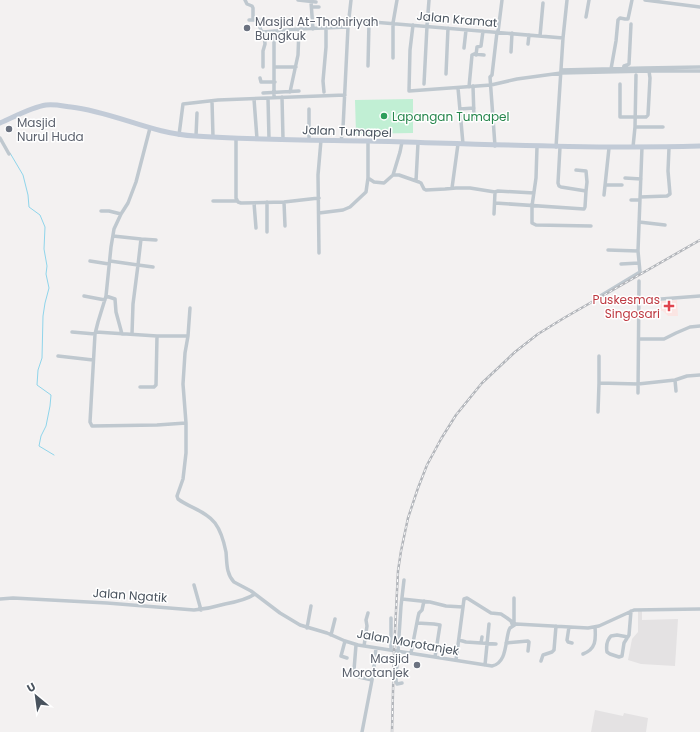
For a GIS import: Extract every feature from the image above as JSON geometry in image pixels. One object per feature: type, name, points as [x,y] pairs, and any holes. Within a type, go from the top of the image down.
[{"type":"street","points":[[245,0],[247,4],[252,6],[251,20],[259,20],[260,29],[262,32],[300,29],[348,28]]},
{"type":"street","points":[[298,0],[313,2],[313,29]]},
{"type":"street","points":[[341,141],[351,0]]},
{"type":"street","points":[[393,58],[393,23],[397,0]]},
{"type":"street","points":[[424,84],[429,0]]},
{"type":"street","points":[[495,146],[491,81],[502,0]]},
{"type":"street","points":[[567,0],[561,72],[558,183],[561,187],[586,191]]},
{"type":"street","points":[[586,17],[589,0]]},
{"type":"street","points":[[611,69],[618,20],[620,18],[628,19],[632,0]]},
{"type":"street","points":[[645,0],[663,1],[700,7]]},
{"type":"street","points":[[540,36],[543,3]]},
{"type":"street","points":[[312,7],[318,7]]},
{"type":"street","name":"Jalan Kramat","points":[[349,20],[563,38]]},
{"type":"street","points":[[368,66],[369,22]]},
{"type":"street","points":[[623,70],[624,65],[629,64],[631,24]]},
{"type":"street","points":[[413,25],[410,50],[410,91],[458,88],[491,81],[517,79],[561,72],[611,69],[700,71]]},
{"type":"street","points":[[324,92],[323,81],[326,28]]},
{"type":"street","points":[[446,74],[448,28]]},
{"type":"street","points":[[290,92],[298,55],[300,29]]},
{"type":"street","points":[[464,48],[466,30]]},
{"type":"street","points":[[476,54],[477,47],[481,46],[482,31]]},
{"type":"street","points":[[263,67],[263,50],[265,44],[264,32]]},
{"type":"street","points":[[274,32],[274,95]]},
{"type":"street","points":[[511,52],[512,33]]},
{"type":"street","points":[[528,35],[528,44]]},
{"type":"street","points":[[474,118],[470,77],[472,55],[484,55]]},
{"type":"street","points":[[275,67],[296,67]]},
{"type":"street","points":[[561,72],[700,68]]},
{"type":"street","points":[[620,84],[620,116],[646,117],[648,115],[649,71]]},
{"type":"street","points":[[633,147],[636,75]]},
{"type":"street","points":[[260,78],[261,82],[275,82]]},
{"type":"street","points":[[452,188],[460,144],[460,109],[458,88]]},
{"type":"street","points":[[179,135],[183,104],[268,98],[274,95],[299,91]]},
{"type":"street","points":[[263,93],[282,97],[345,93]]},
{"type":"street","points":[[282,97],[283,139]]},
{"type":"street","points":[[268,98],[269,139]]},
{"type":"street","points":[[254,99],[257,139]]},
{"type":"street","points":[[212,101],[213,137]]},
{"type":"street","name":"Jalan Tumapel","points":[[0,123],[35,108],[52,104],[87,109],[179,135],[257,139],[368,141],[495,146],[609,148],[669,148],[700,146]]},
{"type":"street","points":[[460,109],[474,108]]},
{"type":"street","points":[[309,109],[309,140]]},
{"type":"street","points":[[196,136],[197,113]]},
{"type":"street","points":[[635,127],[663,127]]},
{"type":"street","points":[[150,128],[136,182],[128,202],[114,229],[106,298],[96,333],[90,422],[92,426],[186,423],[183,384],[190,308]]},
{"type":"street","points":[[0,138],[9,154]]},
{"type":"street","points":[[236,138],[237,201]]},
{"type":"street","points":[[319,253],[318,175],[321,140]]},
{"type":"street","points":[[319,213],[343,210],[350,207],[366,192],[368,178],[368,141]]},
{"type":"street","points":[[368,178],[374,182],[382,184],[393,175],[402,142]]},
{"type":"street","points":[[416,181],[418,143]]},
{"type":"street","points":[[537,146],[536,178],[532,206],[533,224],[591,226]]},
{"type":"street","points":[[597,298],[640,273],[638,251],[642,147]]},
{"type":"street","points":[[604,195],[609,148]]},
{"type":"street","points":[[630,200],[667,196],[670,194],[668,171],[669,148]]},
{"type":"street","points":[[495,203],[582,209],[585,207],[587,182],[586,171],[576,170]]},
{"type":"street","points":[[393,175],[399,175],[422,183],[424,189],[426,190],[470,188],[495,192],[498,190],[534,193]]},
{"type":"street","points":[[626,178],[640,178]]},
{"type":"street","points":[[605,185],[622,185]]},
{"type":"street","points":[[494,214],[495,192]]},
{"type":"street","points":[[213,201],[254,203],[284,202],[319,198]]},
{"type":"street","points":[[267,202],[268,232]]},
{"type":"street","points":[[284,202],[285,226]]},
{"type":"street","points":[[254,203],[256,228]]},
{"type":"street","points":[[101,211],[121,214]]},
{"type":"street","points":[[639,222],[665,225]]},
{"type":"street","points":[[113,236],[156,240]]},
{"type":"street","points":[[132,334],[133,304],[141,239]]},
{"type":"street","points":[[608,250],[638,251]]},
{"type":"street","points":[[90,261],[152,267]]},
{"type":"street","points":[[621,264],[639,263]]},
{"type":"street","points":[[638,393],[639,281]]},
{"type":"street","points":[[84,296],[115,299],[116,312],[122,334]]},
{"type":"street","points":[[661,299],[700,296]]},
{"type":"street","points":[[639,339],[664,339],[690,327],[700,326]]},
{"type":"street","points":[[72,332],[188,336]]},
{"type":"street","points":[[140,387],[154,387],[156,385],[157,336]]},
{"type":"street","points":[[58,356],[93,360]]},
{"type":"street","points":[[598,412],[600,356]]},
{"type":"street","points":[[599,383],[638,384],[676,380],[687,376],[700,375]]},
{"type":"street","points":[[676,380],[676,391]]},
{"type":"street","name":"Jalan Morotanjek","points":[[186,423],[184,473],[177,496],[178,499],[203,513],[215,523],[224,543],[228,571],[232,580],[251,590],[273,608],[300,626],[331,635],[356,645],[485,665],[495,665],[502,660],[510,628],[514,625]]},
{"type":"street","points":[[402,683],[397,684],[396,681],[404,580]]},
{"type":"street","points":[[194,585],[201,610]]},
{"type":"street","name":"Jalan Ngatik","points":[[0,599],[13,598],[108,603],[201,610],[241,601],[255,594]]},
{"type":"street","points":[[514,598],[514,625]]},
{"type":"street","points":[[402,599],[424,601],[446,606],[463,607]]},
{"type":"street","points":[[456,660],[464,599],[468,599],[491,613],[501,614],[514,625]]},
{"type":"street","points":[[411,653],[419,613],[422,610],[424,601]]},
{"type":"street","points":[[307,628],[311,606]]},
{"type":"street","points":[[514,625],[556,626],[583,629],[601,625],[630,611],[640,609],[700,609]]},
{"type":"street","points":[[628,637],[617,635],[611,636],[608,640],[607,652],[621,657],[624,642],[628,637],[630,633],[630,611]]},
{"type":"street","points":[[310,613],[315,614]]},
{"type":"street","points":[[364,646],[368,626],[366,620],[368,613]]},
{"type":"street","points":[[391,650],[392,618]]},
{"type":"street","points":[[331,635],[335,619]]},
{"type":"street","points":[[417,623],[440,625],[436,657]]},
{"type":"street","points":[[485,665],[490,624]]},
{"type":"street","points":[[541,661],[543,655],[554,650],[556,626]]},
{"type":"street","points":[[569,627],[567,640],[568,642],[572,643]]},
{"type":"street","points":[[583,654],[588,652],[594,646],[596,636],[595,627]]},
{"type":"street","points":[[481,643],[482,637]]},
{"type":"street","points":[[458,640],[496,644]]},
{"type":"street","points":[[345,641],[341,656],[347,658]]},
{"type":"street","points":[[506,643],[528,641],[528,651]]},
{"type":"street","points":[[356,645],[354,670],[359,672],[359,677],[373,678]]},
{"type":"street","points":[[362,732],[373,678],[376,648]]},
{"type":"shaded area","name":"Puskesmas Singosari","points":[[677,300],[678,316],[668,316],[661,311],[661,301]]},
{"type":"shaded area","points":[[638,610],[642,611],[642,620],[678,619],[675,666],[641,664],[628,660],[632,639],[638,632]]},
{"type":"shaded area","points":[[595,710],[623,716],[624,713],[648,718],[646,732],[591,732]]},
{"type":"green space","name":"Lapangan Tumapel","points":[[413,99],[413,133],[356,134],[355,100]]},
{"type":"waterway","points":[[10,153],[23,175],[28,195],[29,207],[40,215],[45,227],[44,249],[49,288],[43,316],[42,358],[38,370],[37,385],[51,395],[46,426],[41,436],[39,446],[54,455]]},
{"type":"railway","points":[[392,732],[394,651],[398,571],[401,551],[408,518],[427,465],[456,415],[482,383],[515,352],[538,334],[700,240]]},
{"type":"place","name":"Masjid At-Thohiriyah Bungkuk","points":[[247,28]]},
{"type":"place","name":"Lapangan Tumapel","points":[[384,116]]},
{"type":"place","name":"Masjid Nurul Huda","points":[[9,129]]},
{"type":"place","name":"Puskesmas Singosari","points":[[669,306]]},
{"type":"place","name":"Masjid Morotanjek","points":[[417,665]]}]
